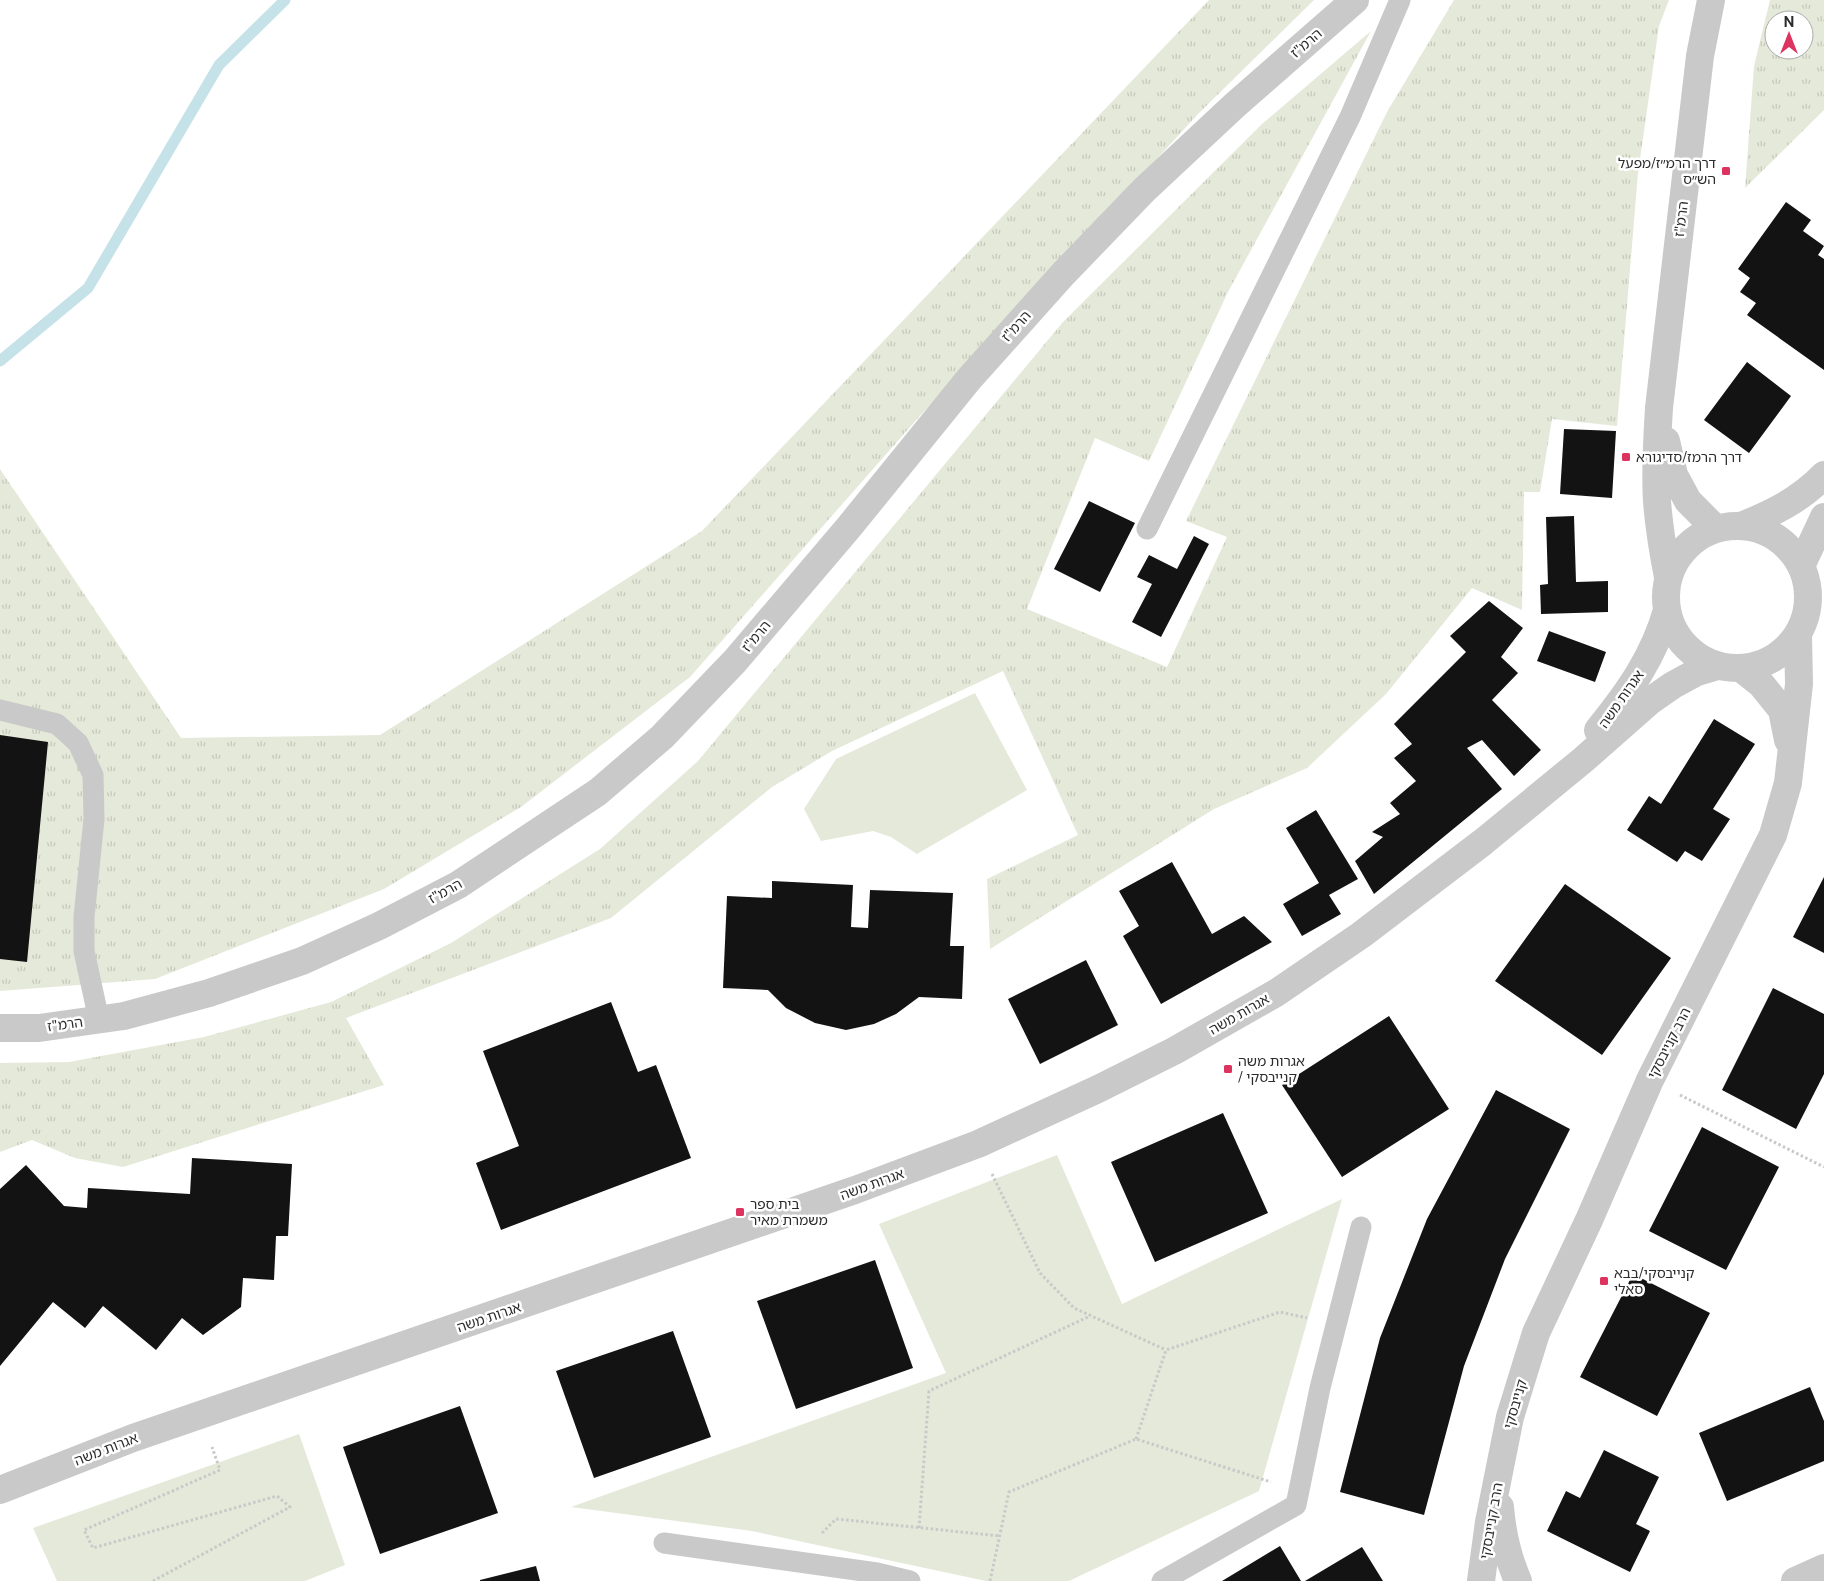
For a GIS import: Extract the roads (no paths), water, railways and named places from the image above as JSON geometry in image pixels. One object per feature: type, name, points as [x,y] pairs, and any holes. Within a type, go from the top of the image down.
[{"type":"street","name":"הרמ\"ז","points":[[0,1028],[39,1028],[124,1016],[209,993],[302,961],[379,926],[458,885],[598,792],[662,736],[735,661],[849,528],[969,379],[1063,274],[1144,190],[1235,106],[1355,0]]},
{"type":"street","name":"הרמ\"ז","points":[[1668,577],[1661,540],[1657,500],[1656,466],[1659,408],[1700,56],[1711,0]]},
{"type":"street","name":"הרמ\"ז","points":[[1659,408],[1674,474],[1688,501],[1728,527]]},
{"type":"street","points":[[1728,527],[1765,531],[1786,544],[1802,564],[1809,587],[1808,612],[1798,635],[1784,652],[1764,664],[1729,667],[1699,658],[1684,645],[1673,629],[1666,610],[1665,593],[1668,577],[1678,556],[1695,539],[1728,527],[1770,514],[1794,501],[1824,475]]},
{"type":"street","points":[[1802,564],[1824,517]]},
{"type":"street","name":"אגרות משה","points":[[1560,779],[1626,694],[1650,656],[1660,633],[1666,610]]},
{"type":"street","name":"הרב קנייבסקי","points":[[1536,1333],[1589,1220],[1650,1080],[1773,835],[1788,783],[1800,684],[1798,635]]},
{"type":"street","name":"הרב קנייבסקי","points":[[1729,667],[1761,684],[1782,710],[1791,751]]},
{"type":"street","name":"אגרות משה","points":[[0,1490],[133,1438],[846,1194],[978,1144],[1098,1089],[1174,1051],[1276,993],[1368,929],[1483,842],[1672,685],[1697,672],[1729,667]]},
{"type":"street","name":"קנייבסקי","points":[[1498,1476],[1510,1417],[1536,1333]]},
{"type":"street","name":"הרב קנייבסקי","points":[[1481,1581],[1489,1522],[1498,1476]]},
{"type":"street","name":"הרב קנייבסקי","points":[[1498,1476],[1501,1525],[1518,1581]]},
{"type":"street","points":[[1795,1581],[1824,1568]]},
{"type":"lane","points":[[1147,529],[1350,117],[1400,0]]},
{"type":"lane","points":[[0,710],[57,724],[78,743],[93,775],[94,819],[84,917],[84,951],[99,1020]]},
{"type":"lane","points":[[1162,1581],[1296,1505],[1320,1388],[1361,1227]]},
{"type":"lane","points":[[664,1544],[877,1573],[910,1581]]},
{"type":"waterway","points":[[0,361],[88,288],[219,65],[285,0]]},
{"type":"place","name":"דרך הרמ״ז/מפעל הש״ס","points":[[1726,171]]},
{"type":"place","name":"דרך הרמז/סדיגורא","points":[[1626,457]]},
{"type":"place","name":"אגרות משה / קנייבסקי","points":[[1228,1069]]},
{"type":"place","name":"בית ספר משמרת מאיר","points":[[740,1212]]},
{"type":"place","name":"קנייבסקי/בבא סאלי","points":[[1604,1281]]}]
